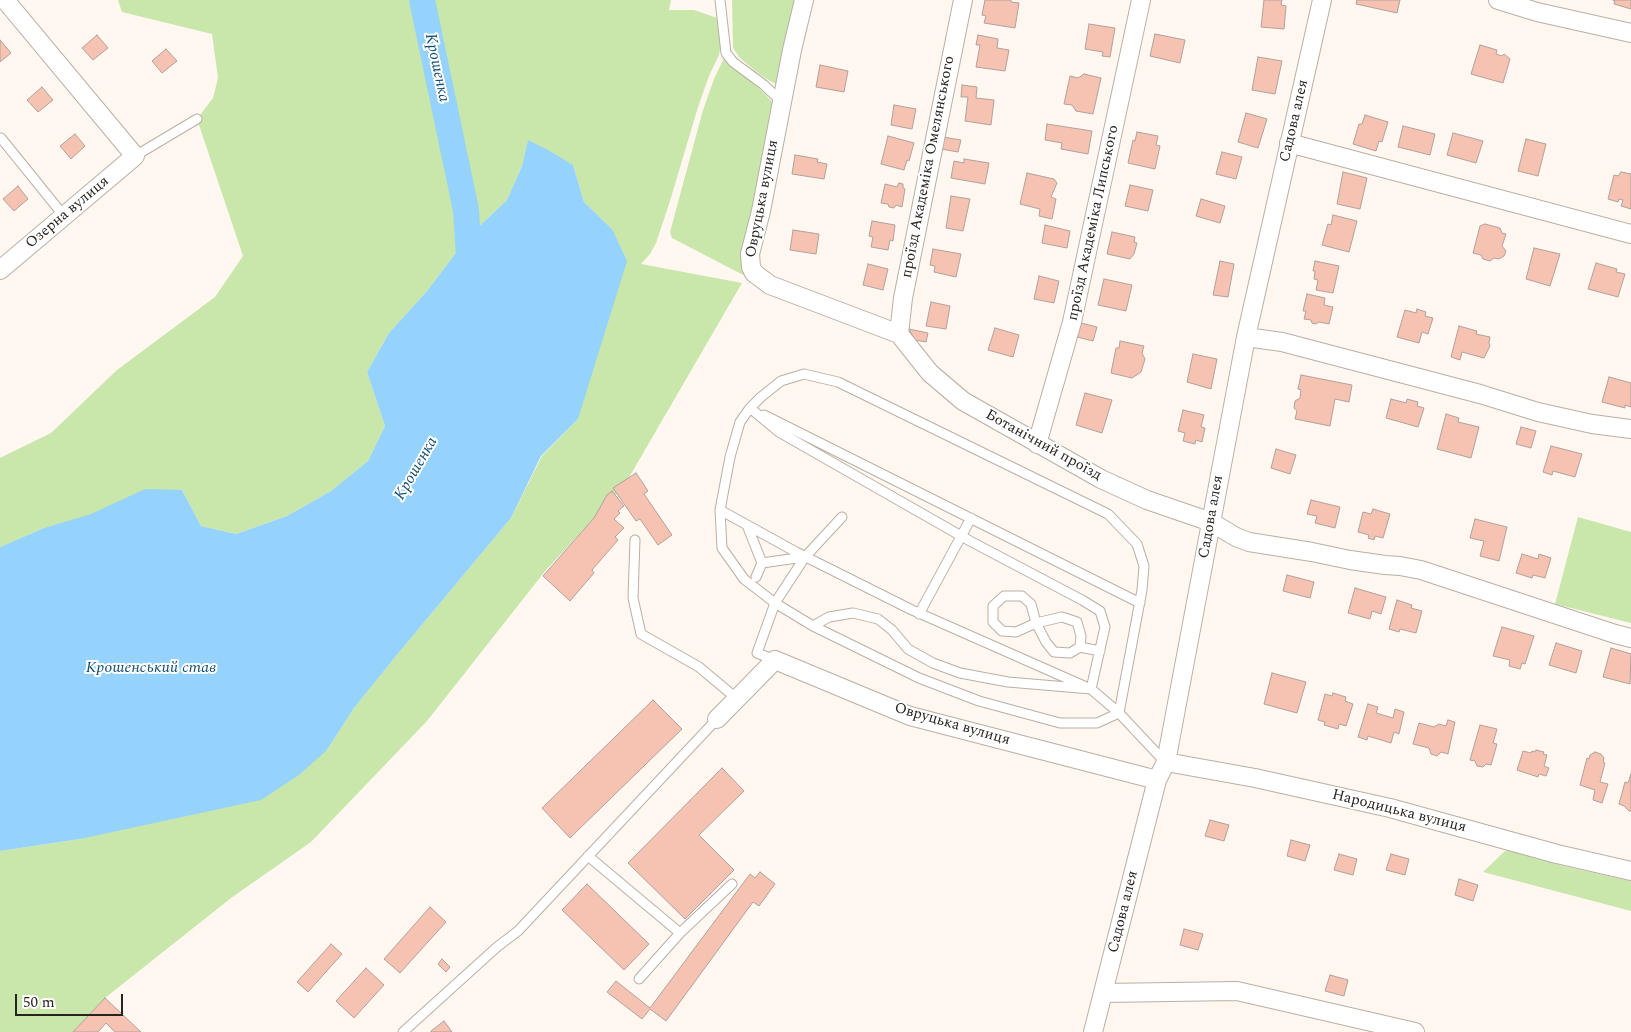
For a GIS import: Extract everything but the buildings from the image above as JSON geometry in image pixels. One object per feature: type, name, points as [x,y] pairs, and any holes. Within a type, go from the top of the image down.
[{"type":"street","points":[[5,0],[136,156]]},
{"type":"street","name":"Овруцька вулиця","points":[[804,0],[792,50],[763,202],[750,254],[751,267],[754,273],[770,285],[899,334]]},
{"type":"street","name":"проїзд Академіка Омелянського","points":[[899,334],[903,298],[962,0]]},
{"type":"street","name":"проїзд Академіка Липського","points":[[1037,444],[1072,322],[1141,0]]},
{"type":"street","name":"Садова алея","points":[[1094,1032],[1157,780],[1166,762],[1246,337],[1322,0]]},
{"type":"street","points":[[1498,0],[1537,12],[1631,33]]},
{"type":"street","points":[[1289,143],[1631,234]]},
{"type":"street","name":"Озерна вулиця","points":[[0,270],[136,156]]},
{"type":"street","name":"Ботанічний проїзд","points":[[899,334],[930,373],[963,401],[1037,444],[1147,500],[1211,522],[1222,530],[1250,542],[1385,566],[1400,566],[1421,570],[1607,632],[1631,638]]},
{"type":"street","points":[[1246,337],[1282,342],[1480,394],[1538,412],[1592,424],[1631,429]]},
{"type":"street","points":[[717,720],[736,698],[775,660]]},
{"type":"street","name":"Овруцька вулиця","points":[[775,660],[910,716],[1157,780]]},
{"type":"street","name":"Народицька вулиця","points":[[1166,762],[1255,778],[1390,808],[1557,854],[1631,871]]},
{"type":"street","points":[[1103,993],[1237,992],[1415,1032]]},
{"type":"lane","points":[[720,0],[726,52],[733,62],[782,103]]},
{"type":"lane","points":[[136,156],[197,119]]},
{"type":"lane","points":[[1,138],[64,216]]},
{"type":"lane","points":[[804,374],[838,382],[1108,514],[1137,544],[1144,566],[1140,603],[1119,713],[1097,723],[1060,723],[979,701],[920,678],[813,626],[775,604],[744,579],[722,548],[720,510],[730,457],[740,422],[750,408],[782,381],[804,374]]},
{"type":"lane","points":[[750,408],[1140,603]]},
{"type":"lane","points":[[750,408],[779,432],[961,536],[1100,611],[1105,627],[1091,689]]},
{"type":"lane","points":[[720,510],[804,557],[919,614],[1091,689],[1119,713],[1166,762]]},
{"type":"lane","points":[[775,660],[757,653],[775,604],[804,557],[842,517]]},
{"type":"lane","points":[[919,614],[971,518]]},
{"type":"lane","points":[[747,525],[762,563],[756,577]]},
{"type":"lane","points":[[634,540],[633,598],[641,634],[699,667],[736,698]]},
{"type":"lane","points":[[762,563],[804,557]]},
{"type":"lane","points":[[1080,647],[1081,636],[1077,622],[1062,617],[1036,623],[1016,632],[1002,631],[993,622],[994,606],[1004,596],[1022,596],[1030,604],[1036,623],[1046,642],[1054,652],[1070,653],[1080,647],[1100,651]]},
{"type":"lane","points":[[813,626],[829,617],[853,613],[878,619],[892,630],[908,649],[933,663],[960,673],[1008,682],[1091,689]]},
{"type":"lane","points":[[404,1032],[518,930],[717,720]]},
{"type":"lane","points":[[588,856],[680,933]]},
{"type":"lane","points":[[639,979],[680,933],[732,884]]},
{"type":"green space","points":[[118,0],[671,0],[669,10],[694,10],[720,19],[721,43],[719,55],[698,107],[656,243],[650,254],[641,264],[742,283],[624,486],[546,570],[427,721],[311,842],[231,898],[105,998],[73,1032],[0,1032],[0,851],[80,839],[327,750],[354,708],[511,518],[542,456],[578,419],[612,229],[584,202],[573,165],[528,141],[522,166],[507,200],[468,237],[427,291],[389,333],[367,372],[385,426],[368,461],[331,491],[287,516],[236,534],[201,526],[182,490],[44,528],[0,547],[0,458],[51,433],[117,370],[215,297],[243,256],[197,119],[213,98],[218,78],[212,34],[122,12]]},
{"type":"green space","points":[[732,0],[797,0],[776,84],[754,70],[740,58],[733,48]]},
{"type":"green space","points":[[724,58],[774,104],[751,279],[672,238],[670,232],[703,110]]},
{"type":"green space","points":[[1578,517],[1631,532],[1631,623],[1555,604]]},
{"type":"green space","points":[[1509,850],[1563,866],[1631,881],[1631,911],[1483,872],[1505,851]]},
{"type":"water","name":"Крошенський став","points":[[528,140],[573,165],[584,202],[612,229],[627,261],[578,419],[541,456],[511,518],[354,708],[327,750],[299,775],[261,800],[80,839],[0,851],[0,547],[44,528],[91,514],[145,489],[182,490],[201,526],[236,534],[287,516],[331,491],[368,461],[385,426],[367,372],[389,333],[427,291],[468,237],[507,200],[522,166]]},
{"type":"waterway","name":"Крошенка","points":[[422,0],[466,210],[470,272]]}]
